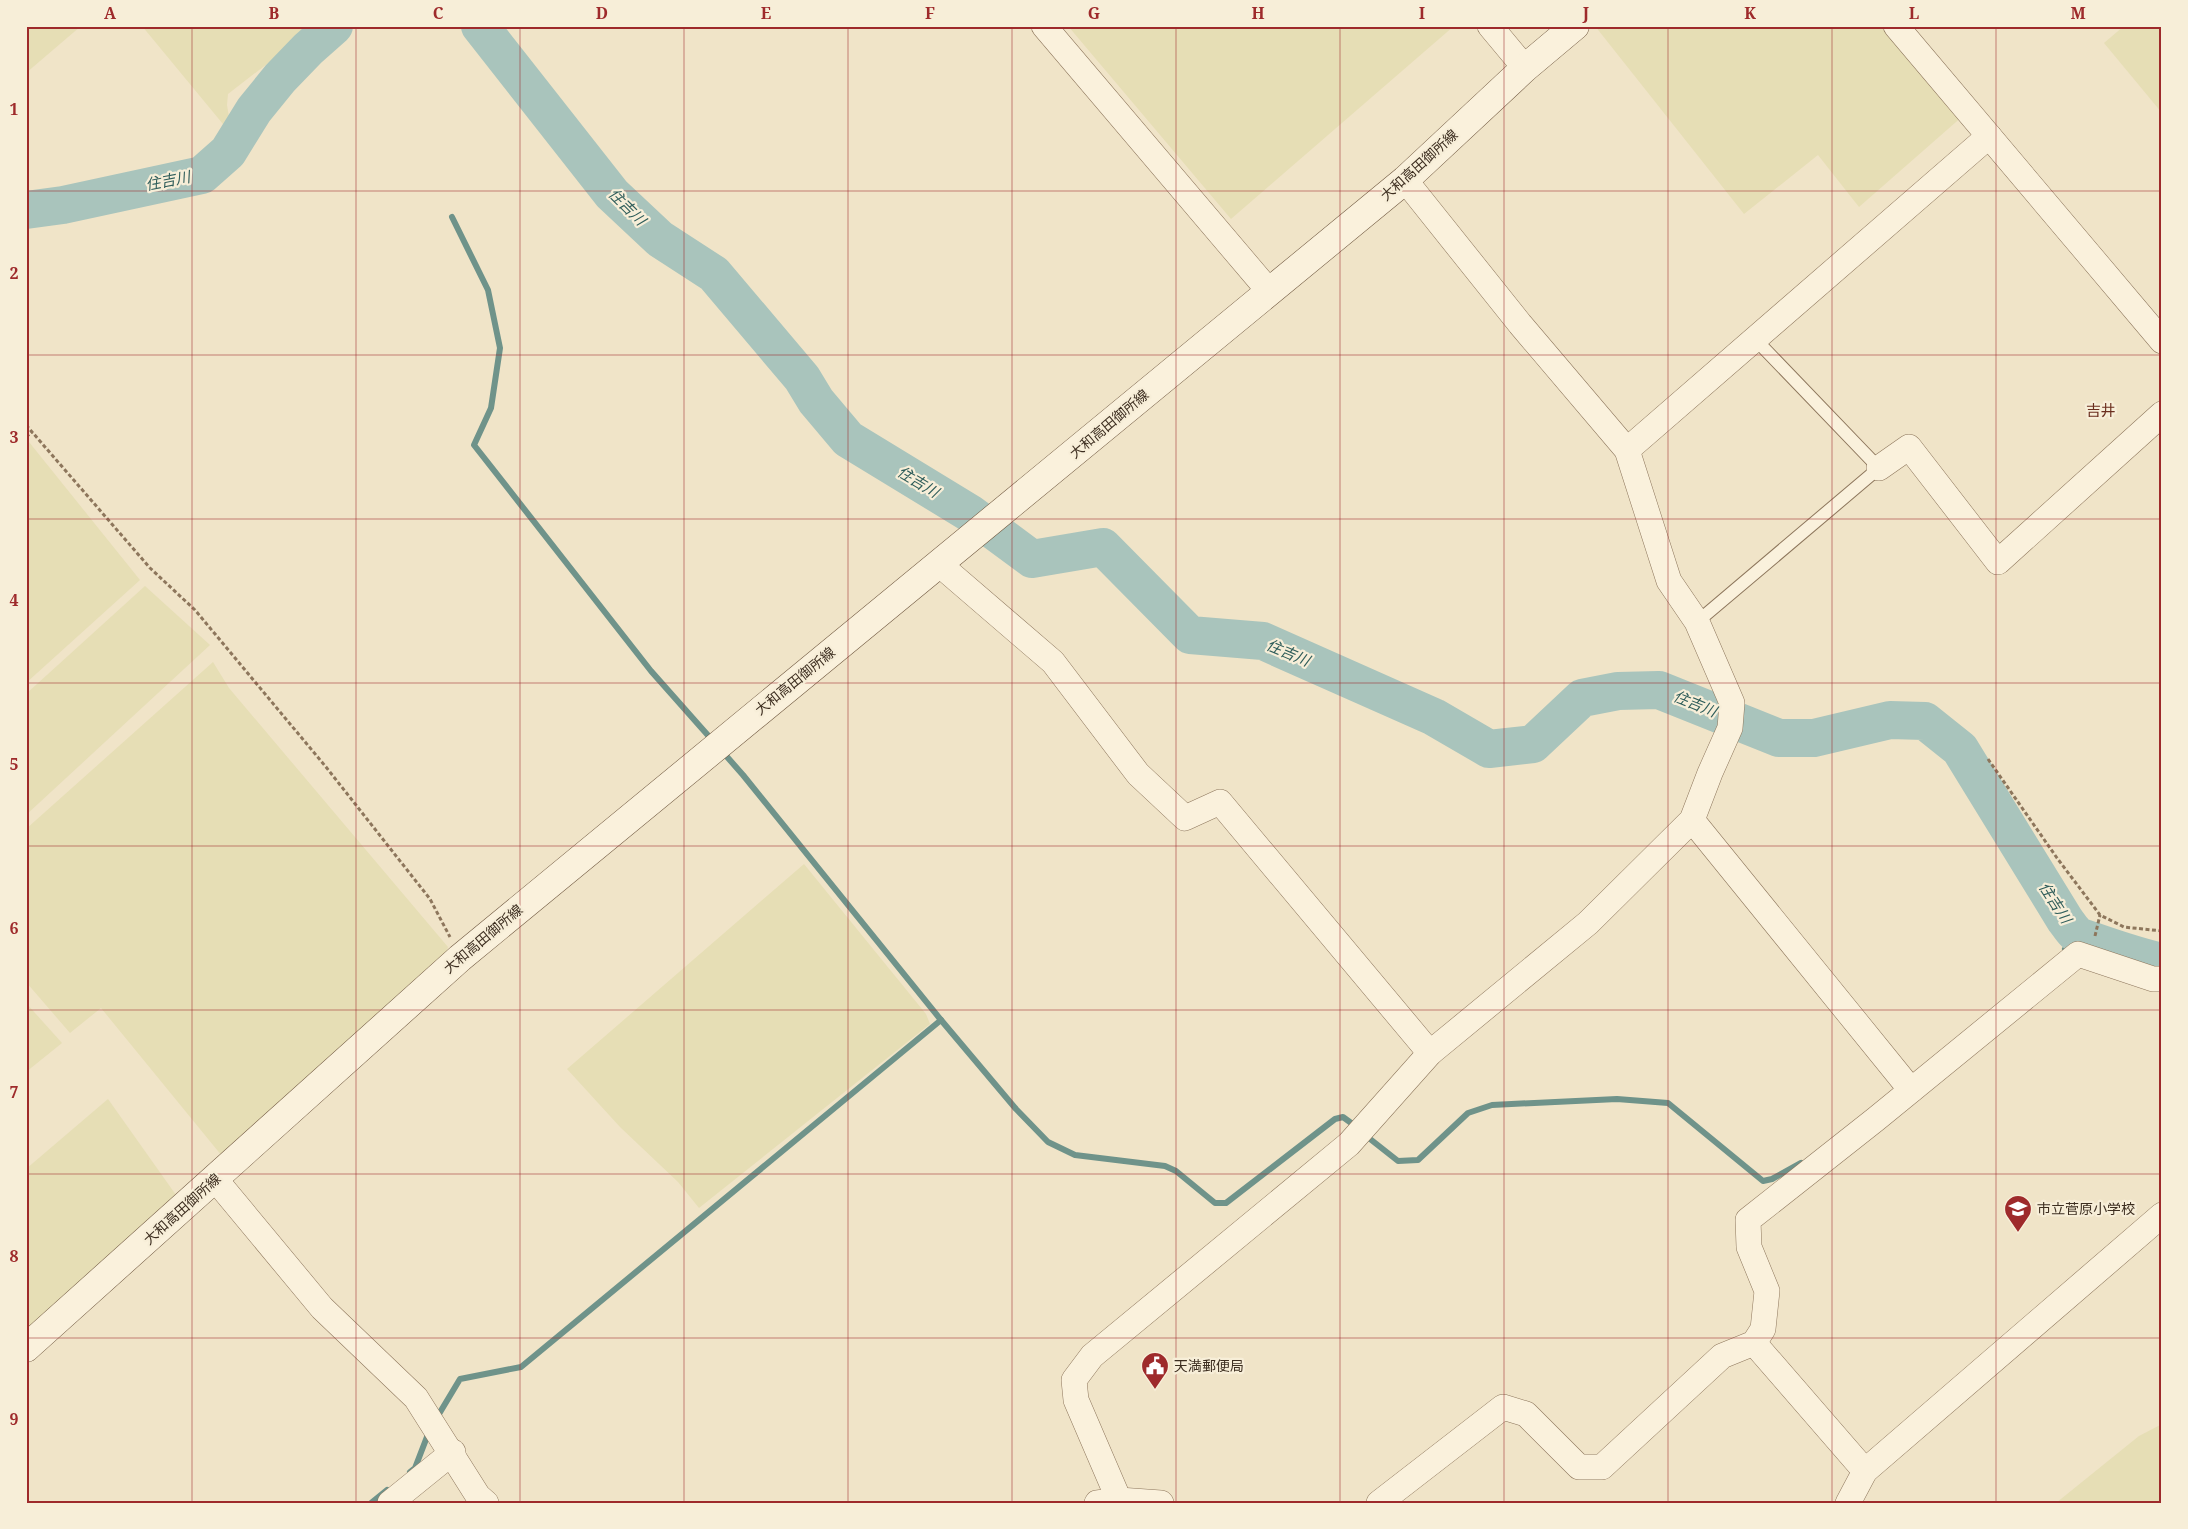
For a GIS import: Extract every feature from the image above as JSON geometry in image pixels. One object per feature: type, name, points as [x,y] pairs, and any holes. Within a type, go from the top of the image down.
[{"type":"main road","name":"大和高田御所線","points":[[26,1348],[460,958],[717,744],[986,526],[1405,180],[1525,68],[1575,26]]},
{"type":"street","points":[[1044,26],[1269,291]]},
{"type":"street","points":[[1490,26],[1525,68]]},
{"type":"street","points":[[1896,26],[2162,341]]},
{"type":"street","points":[[1627,450],[1988,136]]},
{"type":"street","points":[[1161,1503],[1108,1501],[1076,1400],[1074,1380],[1092,1356],[1349,1144],[1430,1053],[1588,923],[1692,820],[1710,772],[1730,728],[1732,703],[1698,622],[1669,581],[1627,450],[1520,324],[1405,180]]},
{"type":"street","points":[[1879,468],[1909,447],[1998,562],[2162,414]]},
{"type":"street","points":[[939,564],[1053,662],[1138,774],[1185,818],[1220,802],[1430,1053]]},
{"type":"street","points":[[1692,820],[1911,1090]]},
{"type":"street","points":[[1379,1503],[1504,1407],[1526,1414],[1578,1467],[1602,1468],[1722,1356],[1754,1343],[1763,1329],[1767,1291],[1749,1247],[1748,1220],[2078,954],[2153,979],[2162,979]]},
{"type":"street","points":[[215,1179],[322,1308],[416,1398],[452,1452],[478,1496],[486,1503]]},
{"type":"street","points":[[1848,1503],[1865,1471],[2162,1215]]},
{"type":"street","points":[[1754,1343],[1865,1471]]},
{"type":"street","points":[[390,1503],[452,1452]]},
{"type":"lane","points":[[1698,622],[1879,468],[1755,339]]},
{"type":"path","points":[[26,425],[150,568],[195,610],[326,767],[430,899],[460,958]]},
{"type":"path","points":[[26,437],[32,432]]},
{"type":"path","points":[[1988,759],[2057,858],[2100,915],[2124,927],[2162,931]]},
{"type":"shaded area","points":[[26,26],[81,26],[26,73]]},
{"type":"shaded area","points":[[142,26],[316,26],[228,94],[227,105],[232,135]]},
{"type":"shaded area","points":[[1068,26],[1454,26],[1231,219]]},
{"type":"shaded area","points":[[1595,26],[1895,26],[1964,115],[1859,207],[1818,155],[1744,214]]},
{"type":"shaded area","points":[[2124,26],[2162,26],[2162,113],[2104,43]]},
{"type":"shaded area","points":[[29,442],[140,580],[26,683],[26,445]]},
{"type":"shaded area","points":[[145,586],[210,645],[26,815],[26,694]]},
{"type":"shaded area","points":[[213,662],[229,688],[448,947],[446,953],[222,1156],[101,1008],[70,1033],[26,982],[26,829]]},
{"type":"shaded area","points":[[804,864],[926,1014],[930,1024],[699,1208],[678,1182],[620,1127],[567,1069]]},
{"type":"shaded area","points":[[26,1003],[62,1043],[26,1072]]},
{"type":"shaded area","points":[[108,1099],[176,1195],[26,1335],[26,1169]]},
{"type":"shaded area","points":[[2162,1424],[2162,1503],[2056,1503],[2139,1436]]},
{"type":"waterway","name":"住吉川","points":[[26,210],[63,205],[202,175],[228,152],[254,110],[280,78],[334,26]]},
{"type":"waterway","name":"住吉川","points":[[480,26],[612,194],[660,239],[714,274],[802,378],[816,401],[848,439],[971,514],[1032,559],[1103,547],[1190,635],[1263,641],[1434,717],[1489,749],[1533,744],[1582,698],[1618,691],[1659,690],[1779,738],[1814,738],[1890,720],[1925,721],[1960,749],[2074,932],[2081,937],[2162,962]]},
{"type":"waterway","points":[[452,217],[488,290],[500,348],[491,408],[474,445],[651,671],[713,741]]},
{"type":"waterway","points":[[721,750],[941,1020],[1016,1109],[1048,1142],[1075,1155],[1165,1166],[1176,1171],[1215,1203],[1226,1203],[1335,1119],[1343,1117],[1358,1128]]},
{"type":"waterway","points":[[2065,949],[2079,937]]},
{"type":"waterway","points":[[436,1419],[460,1379],[521,1367],[941,1020]]},
{"type":"waterway","points":[[1365,1135],[1398,1161],[1418,1160],[1468,1113],[1492,1105],[1617,1099],[1668,1103],[1763,1181],[1772,1179],[1801,1163]]},
{"type":"waterway","points":[[410,1472],[415,1468],[430,1429]]},
{"type":"waterway","points":[[371,1503],[387,1490]]},
{"type":"place","name":"市立菅原小学校","points":[[2018,1233]]},
{"type":"place","name":"天満郵便局","points":[[1155,1390]]},
{"type":"district","name":"吉井","points":[[2101,411]]}]
